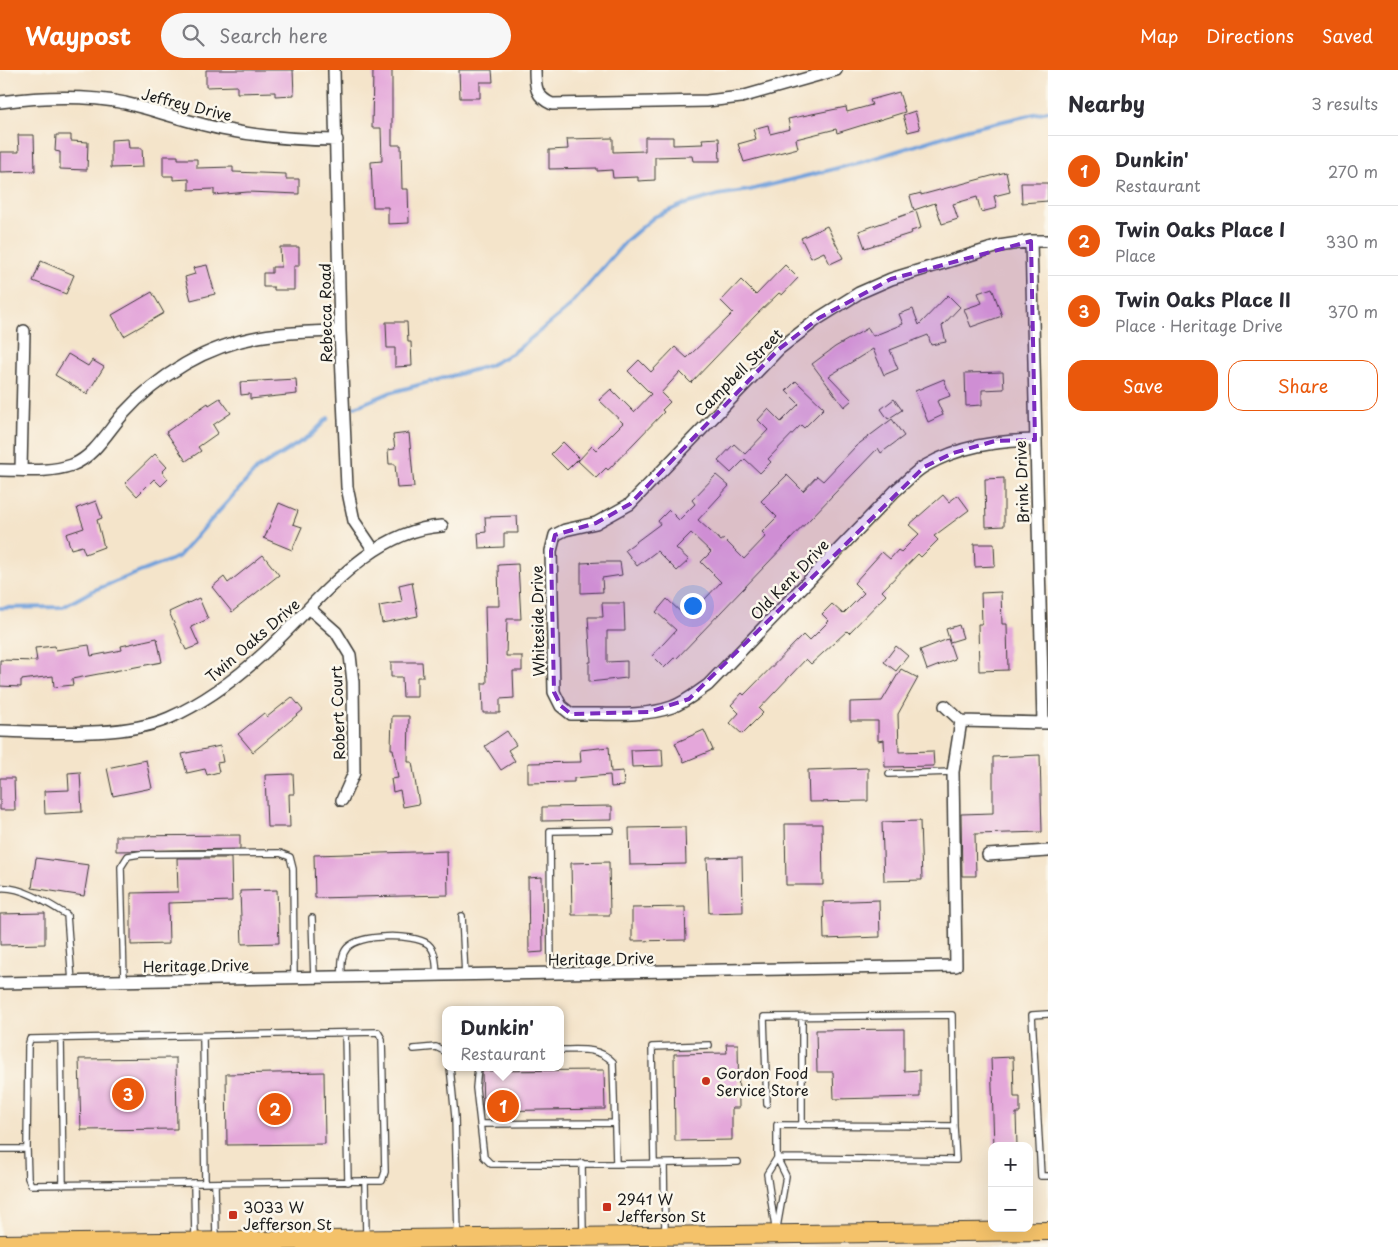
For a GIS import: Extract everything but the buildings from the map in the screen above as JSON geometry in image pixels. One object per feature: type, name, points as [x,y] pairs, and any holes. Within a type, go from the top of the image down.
[{"type":"main road","points":[[0,1244],[195,1240],[366,1243],[458,1237],[494,1242],[583,1236],[776,1236],[1048,1230]]},
{"type":"street","name":"Rebecca Road","points":[[334,70],[340,330],[347,487],[354,521],[373,549]]},
{"type":"street","points":[[535,70],[535,89],[542,100],[552,104],[706,102],[741,97],[836,70]]},
{"type":"street","name":"Jeffrey Drive","points":[[0,102],[27,99],[79,99],[123,103],[226,130],[273,137],[337,140]]},
{"type":"street","name":"Campbell Street","points":[[555,534],[596,523],[630,504],[779,349],[819,318],[859,293],[891,279],[999,246],[1031,241],[1048,241]]},
{"type":"street","name":"Brink Drive","points":[[1031,241],[1035,440],[1046,723]]},
{"type":"street","points":[[0,470],[54,470],[74,464],[91,453],[124,413],[156,384],[184,365],[217,348],[283,332],[340,330]]},
{"type":"street","points":[[21,470],[24,331]]},
{"type":"street","name":"Old Kent Drive","points":[[561,706],[571,714],[650,712],[671,707],[689,699],[708,684],[895,491],[924,467],[954,453],[995,441],[1035,440]]},
{"type":"street","name":"Twin Oaks Drive","points":[[0,731],[67,733],[120,730],[167,719],[218,692],[264,653],[373,549],[427,527],[442,526]]},
{"type":"street","name":"Whiteside Drive","points":[[555,534],[551,551],[554,692],[561,706]]},
{"type":"street","name":"Robert Court","points":[[310,609],[336,632],[350,655],[353,682],[354,773],[342,800]]},
{"type":"street","points":[[945,706],[961,721],[1046,723]]},
{"type":"street","name":"Heritage Drive","points":[[0,983],[956,966],[954,772],[961,721]]},
{"type":"street","points":[[988,855],[1048,852]]},
{"type":"lane","points":[[889,774],[954,772]]},
{"type":"lane","points":[[551,974],[550,831],[611,830]]},
{"type":"lane","points":[[124,981],[120,867],[128,856],[140,854],[280,853],[290,857],[293,869],[294,978]]},
{"type":"lane","points":[[0,888],[10,887],[49,904],[68,915],[72,982]]},
{"type":"lane","points":[[462,916],[465,976]]},
{"type":"lane","points":[[312,918],[314,978]]},
{"type":"lane","points":[[342,978],[342,956],[347,948],[357,941],[397,937],[428,944],[434,952],[437,976]]},
{"type":"lane","points":[[1048,1014],[1032,1015],[1041,1176],[1048,1176]]},
{"type":"lane","points":[[767,1104],[764,1017],[952,1015],[956,1160],[777,1158]]},
{"type":"lane","points":[[802,1017],[802,1125]]},
{"type":"lane","points":[[378,1032],[382,1039],[385,1172],[382,1181],[31,1185],[28,1178],[27,1149],[28,1046],[30,1039],[204,1036],[378,1032]]},
{"type":"lane","points":[[345,1033],[348,1182]]},
{"type":"lane","points":[[204,1036],[206,1183]]},
{"type":"lane","points":[[61,1038],[63,1185]]},
{"type":"lane","points":[[654,1164],[652,1047],[709,1045]]},
{"type":"lane","points":[[414,1049],[436,1047],[442,1050]]},
{"type":"lane","points":[[564,1050],[590,1050],[606,1054],[613,1062],[616,1164]]},
{"type":"lane","points":[[450,1071],[455,1116],[458,1237]]},
{"type":"lane","points":[[478,1071],[476,1088],[484,1157],[491,1164],[738,1162]]},
{"type":"lane","points":[[480,1124],[615,1123]]},
{"type":"lane","points":[[776,1236],[786,1176],[777,1158],[777,1125],[954,1126]]},
{"type":"lane","points":[[0,1149],[27,1149]]},
{"type":"lane","points":[[776,1236],[767,1174],[777,1158]]},
{"type":"lane","points":[[582,1163],[583,1236]]},
{"type":"lane","points":[[664,1164],[665,1235]]},
{"type":"lane","points":[[365,1181],[366,1243]]},
{"type":"lane","points":[[194,1183],[195,1240]]},
{"type":"lane","points":[[215,1183],[216,1240]]},
{"type":"highlighted area","points":[[1031,241],[1035,440],[995,441],[953,453],[924,467],[689,699],[649,712],[571,714],[561,706],[554,692],[551,551],[555,535],[596,523],[630,504],[779,349],[819,318],[891,279]]},
{"type":"waterway","points":[[355,407],[389,393],[488,366],[513,353],[568,308],[626,241],[654,217],[682,205],[862,162],[968,129],[1048,111]]},
{"type":"waterway","points":[[0,608],[63,607],[92,591],[178,557],[256,470],[310,436],[328,418]]},
{"type":"place","name":"Gordon Food Service Store","points":[[706,1081]]},
{"type":"place","name":"Twin Oaks Place II","points":[[128,1094]]},
{"type":"place","name":"Dunkin'","points":[[503,1106]]},
{"type":"place","name":"Twin Oaks Place I","points":[[275,1109]]},
{"type":"place","name":"2941 W Jefferson St","points":[[607,1207]]},
{"type":"place","name":"3033 W Jefferson St","points":[[233,1215]]}]
